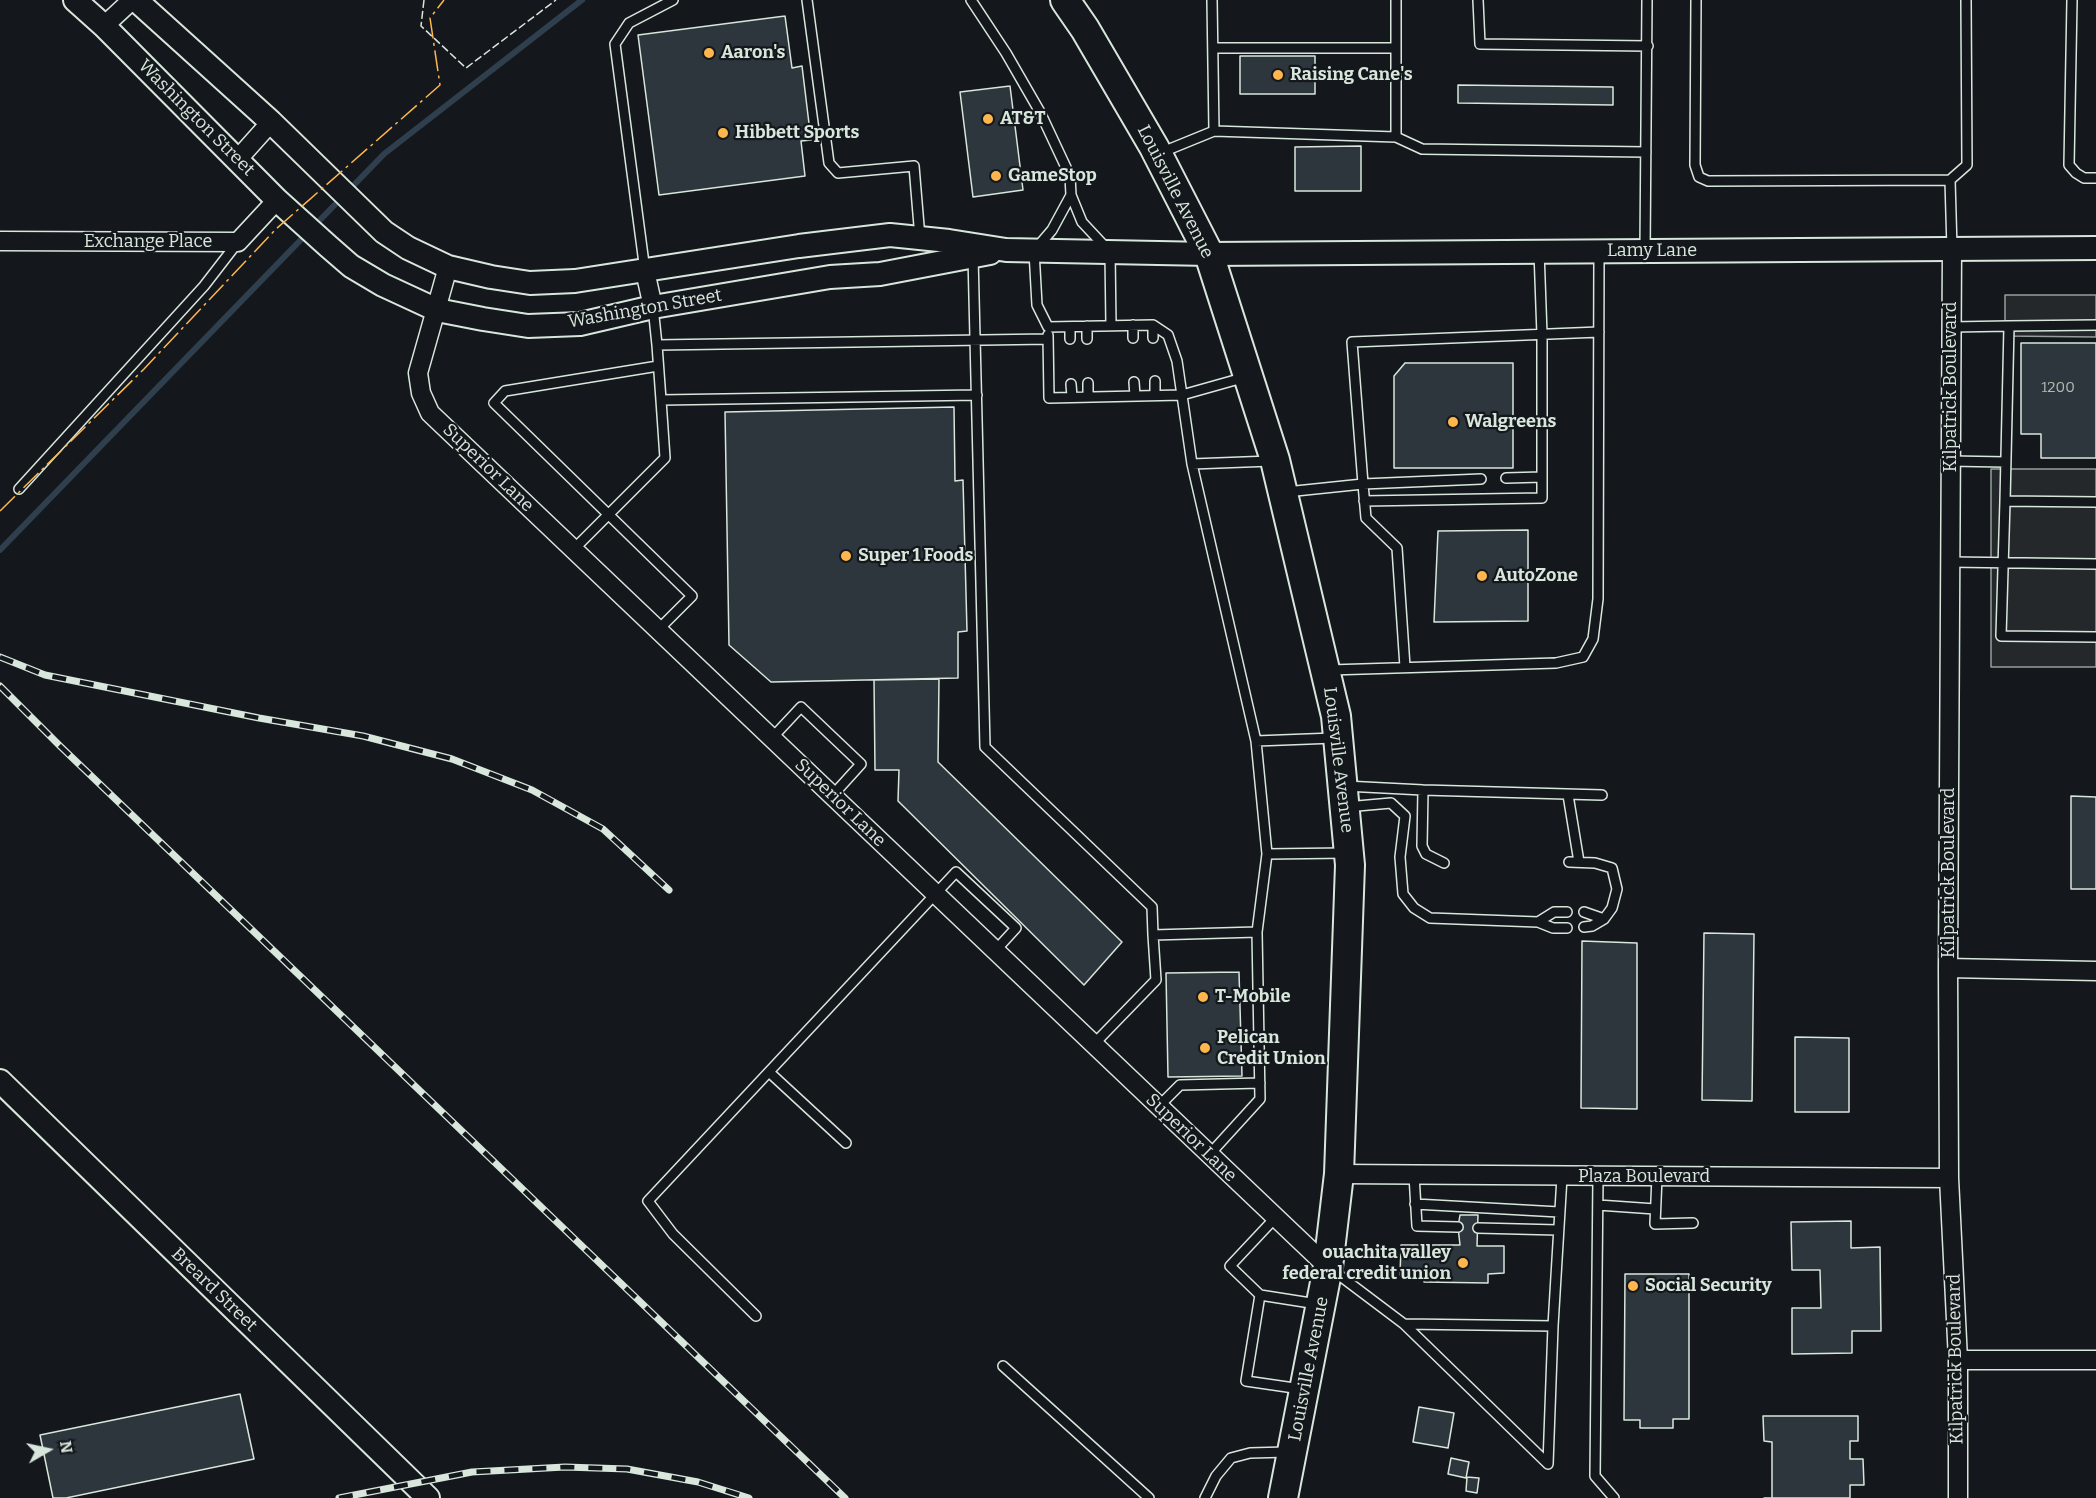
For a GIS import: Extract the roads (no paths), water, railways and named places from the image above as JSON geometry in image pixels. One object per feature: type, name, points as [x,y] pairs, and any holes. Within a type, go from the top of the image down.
[{"type":"main road","name":"Louisville Avenue","points":[[1065,0],[1085,29],[1158,154],[1209,254],[1275,460],[1336,716],[1350,877],[1339,1174],[1322,1304],[1283,1498]]},
{"type":"street","name":"Washington Street","points":[[75,0],[283,204],[351,266],[383,285],[437,310],[483,320],[528,326],[579,324],[653,308],[830,277],[880,274],[1006,250]]},
{"type":"street","name":"Washington Street","points":[[134,0],[272,122],[384,232],[408,248],[448,267],[530,283],[576,281],[890,234],[1006,250],[1209,254]]},
{"type":"street","points":[[104,26],[134,0]]},
{"type":"street","points":[[238,159],[272,122]]},
{"type":"street","name":"Exchange Place","points":[[0,241],[238,242],[283,204]]},
{"type":"street","name":"Lamy Lane","points":[[1209,254],[2096,248]]},
{"type":"street","name":"Kilpatrick Boulevard","points":[[1952,249],[1949,1178],[1958,1360],[1958,1498]]},
{"type":"street","name":"Superior Lane","points":[[448,267],[418,373],[421,393],[430,413],[1328,1267]]},
{"type":"street","points":[[645,270],[653,308]]},
{"type":"street","points":[[1948,968],[2096,971]]},
{"type":"street","name":"Breard Street","points":[[0,1081],[428,1498]]},
{"type":"street","name":"Plaza Boulevard","points":[[1339,1174],[1949,1178]]},
{"type":"street","points":[[1958,1360],[2096,1360]]},
{"type":"lane","points":[[645,270],[615,44],[628,23],[673,0]]},
{"type":"lane","points":[[807,0],[829,163],[838,174],[914,166],[920,238]]},
{"type":"lane","points":[[971,0],[1040,112],[1070,176],[1071,195],[1082,222],[1110,252],[1111,326]]},
{"type":"lane","points":[[1212,0],[1214,131]]},
{"type":"lane","points":[[1395,137],[1396,0]]},
{"type":"lane","points":[[1478,0],[1480,44],[1648,46]]},
{"type":"lane","points":[[1645,251],[1647,0]]},
{"type":"lane","points":[[1696,0],[1695,165],[1699,177],[1708,181],[1950,180],[1967,165],[1966,0]]},
{"type":"lane","points":[[2072,0],[2069,165],[2084,178],[2096,178]]},
{"type":"lane","points":[[1214,48],[1396,48]]},
{"type":"lane","points":[[1158,154],[1214,131],[1395,137],[1422,149],[1646,152]]},
{"type":"lane","points":[[1950,180],[1952,249]]},
{"type":"lane","points":[[1071,195],[1052,230],[1034,251],[1037,305],[1048,327],[1049,398],[1182,395],[1248,376]]},
{"type":"lane","points":[[19,489],[204,286],[238,242]]},
{"type":"lane","points":[[1364,501],[1542,498],[1542,335],[1539,251]]},
{"type":"lane","points":[[1325,670],[1569,661],[1583,657],[1593,639],[1598,599],[1599,251]]},
{"type":"lane","points":[[973,256],[985,747],[1152,907],[1156,980],[1093,1045]]},
{"type":"lane","points":[[574,549],[665,458],[653,308]]},
{"type":"lane","points":[[1133,325],[1133,338]]},
{"type":"lane","points":[[1048,327],[1153,325],[1168,336],[1177,361],[1192,464],[1256,741],[1267,854],[1257,932],[1260,1099],[1209,1155]]},
{"type":"lane","points":[[1153,325],[1154,338]]},
{"type":"lane","points":[[1087,326],[1087,339]]},
{"type":"lane","points":[[2009,326],[2001,636],[2096,637]]},
{"type":"lane","points":[[1951,327],[2096,326]]},
{"type":"lane","points":[[1070,327],[1070,339]]},
{"type":"lane","points":[[1405,667],[1397,548],[1366,518],[1352,342],[1599,332]]},
{"type":"lane","points":[[657,345],[1048,339]]},
{"type":"lane","points":[[658,366],[505,391],[494,403],[692,596],[658,630]]},
{"type":"lane","points":[[1155,381],[1155,395]]},
{"type":"lane","points":[[1134,382],[1135,396]]},
{"type":"lane","points":[[1088,383],[1088,397]]},
{"type":"lane","points":[[1071,384],[1072,398]]},
{"type":"lane","points":[[661,400],[977,395]]},
{"type":"lane","points":[[1192,464],[1275,460]]},
{"type":"lane","points":[[1950,461],[2006,462]]},
{"type":"lane","points":[[1506,478],[1542,477]]},
{"type":"lane","points":[[1283,492],[1363,484],[1481,479]]},
{"type":"lane","points":[[2006,501],[2096,502]]},
{"type":"lane","points":[[1950,562],[2096,564]]},
{"type":"lane","points":[[772,738],[801,707],[861,764],[832,796]]},
{"type":"lane","points":[[1256,741],[1338,738]]},
{"type":"lane","points":[[1423,790],[1422,846],[1426,854],[1444,863]]},
{"type":"lane","points":[[1343,796],[1423,790],[1602,795]]},
{"type":"lane","points":[[1568,795],[1574,862],[1595,863],[1612,868],[1617,889],[1612,908],[1604,919],[1592,926],[1584,927]]},
{"type":"lane","points":[[1343,796],[1391,803],[1405,816],[1400,857],[1403,894],[1414,908],[1430,918],[1538,922],[1553,928],[1567,928]]},
{"type":"lane","points":[[1267,854],[1349,853]]},
{"type":"lane","points":[[756,1316],[673,1234],[648,1201],[956,872],[1016,928],[994,951]]},
{"type":"lane","points":[[1538,922],[1554,912],[1567,912]]},
{"type":"lane","points":[[1584,912],[1604,919]]},
{"type":"lane","points":[[1153,935],[1257,932]]},
{"type":"lane","points":[[769,1072],[846,1143]]},
{"type":"lane","points":[[1158,1107],[1180,1085],[1260,1083]]},
{"type":"lane","points":[[1414,1175],[1417,1226],[1458,1227]]},
{"type":"lane","points":[[1328,1267],[1404,1324],[1548,1464],[1562,1177]]},
{"type":"lane","points":[[1598,1177],[1595,1476],[1614,1498]]},
{"type":"lane","points":[[1657,1177],[1654,1224],[1694,1223]]},
{"type":"lane","points":[[1415,1204],[1559,1212]]},
{"type":"lane","points":[[1598,1205],[1655,1209]]},
{"type":"lane","points":[[1275,1218],[1230,1266],[1260,1295],[1322,1304]]},
{"type":"lane","points":[[1478,1228],[1558,1230]]},
{"type":"lane","points":[[1260,1295],[1246,1381],[1305,1390]]},
{"type":"lane","points":[[1404,1324],[1553,1326]]},
{"type":"lane","points":[[1003,1366],[1149,1498]]},
{"type":"lane","points":[[1205,1498],[1216,1476],[1231,1458],[1250,1453],[1292,1452]]},
{"type":"waterway","points":[[0,550],[384,154],[582,0]]},
{"type":"railway","points":[[0,657],[45,675],[259,718],[363,736],[452,759],[532,790],[603,829],[669,890]]},
{"type":"railway","points":[[0,686],[845,1498]]},
{"type":"railway","points":[[339,1498],[472,1472],[565,1467],[627,1469],[698,1482],[749,1498]]},
{"type":"place","name":"Aaron's","points":[[709,53]]},
{"type":"place","name":"Raising Cane's","points":[[1278,75]]},
{"type":"place","name":"AT&T","points":[[988,119]]},
{"type":"place","name":"Hibbett Sports","points":[[723,133]]},
{"type":"place","name":"GameStop","points":[[996,176]]},
{"type":"place","name":"Walgreens","points":[[1453,422]]},
{"type":"place","name":"Super 1 Foods","points":[[846,556]]},
{"type":"place","name":"AutoZone","points":[[1482,576]]},
{"type":"place","name":"T-Mobile","points":[[1203,997]]},
{"type":"place","name":"Pelican Credit Union","points":[[1205,1048]]},
{"type":"place","name":"ouachita valley federal credit union","points":[[1463,1263]]},
{"type":"place","name":"Social Security","points":[[1633,1286]]}]
